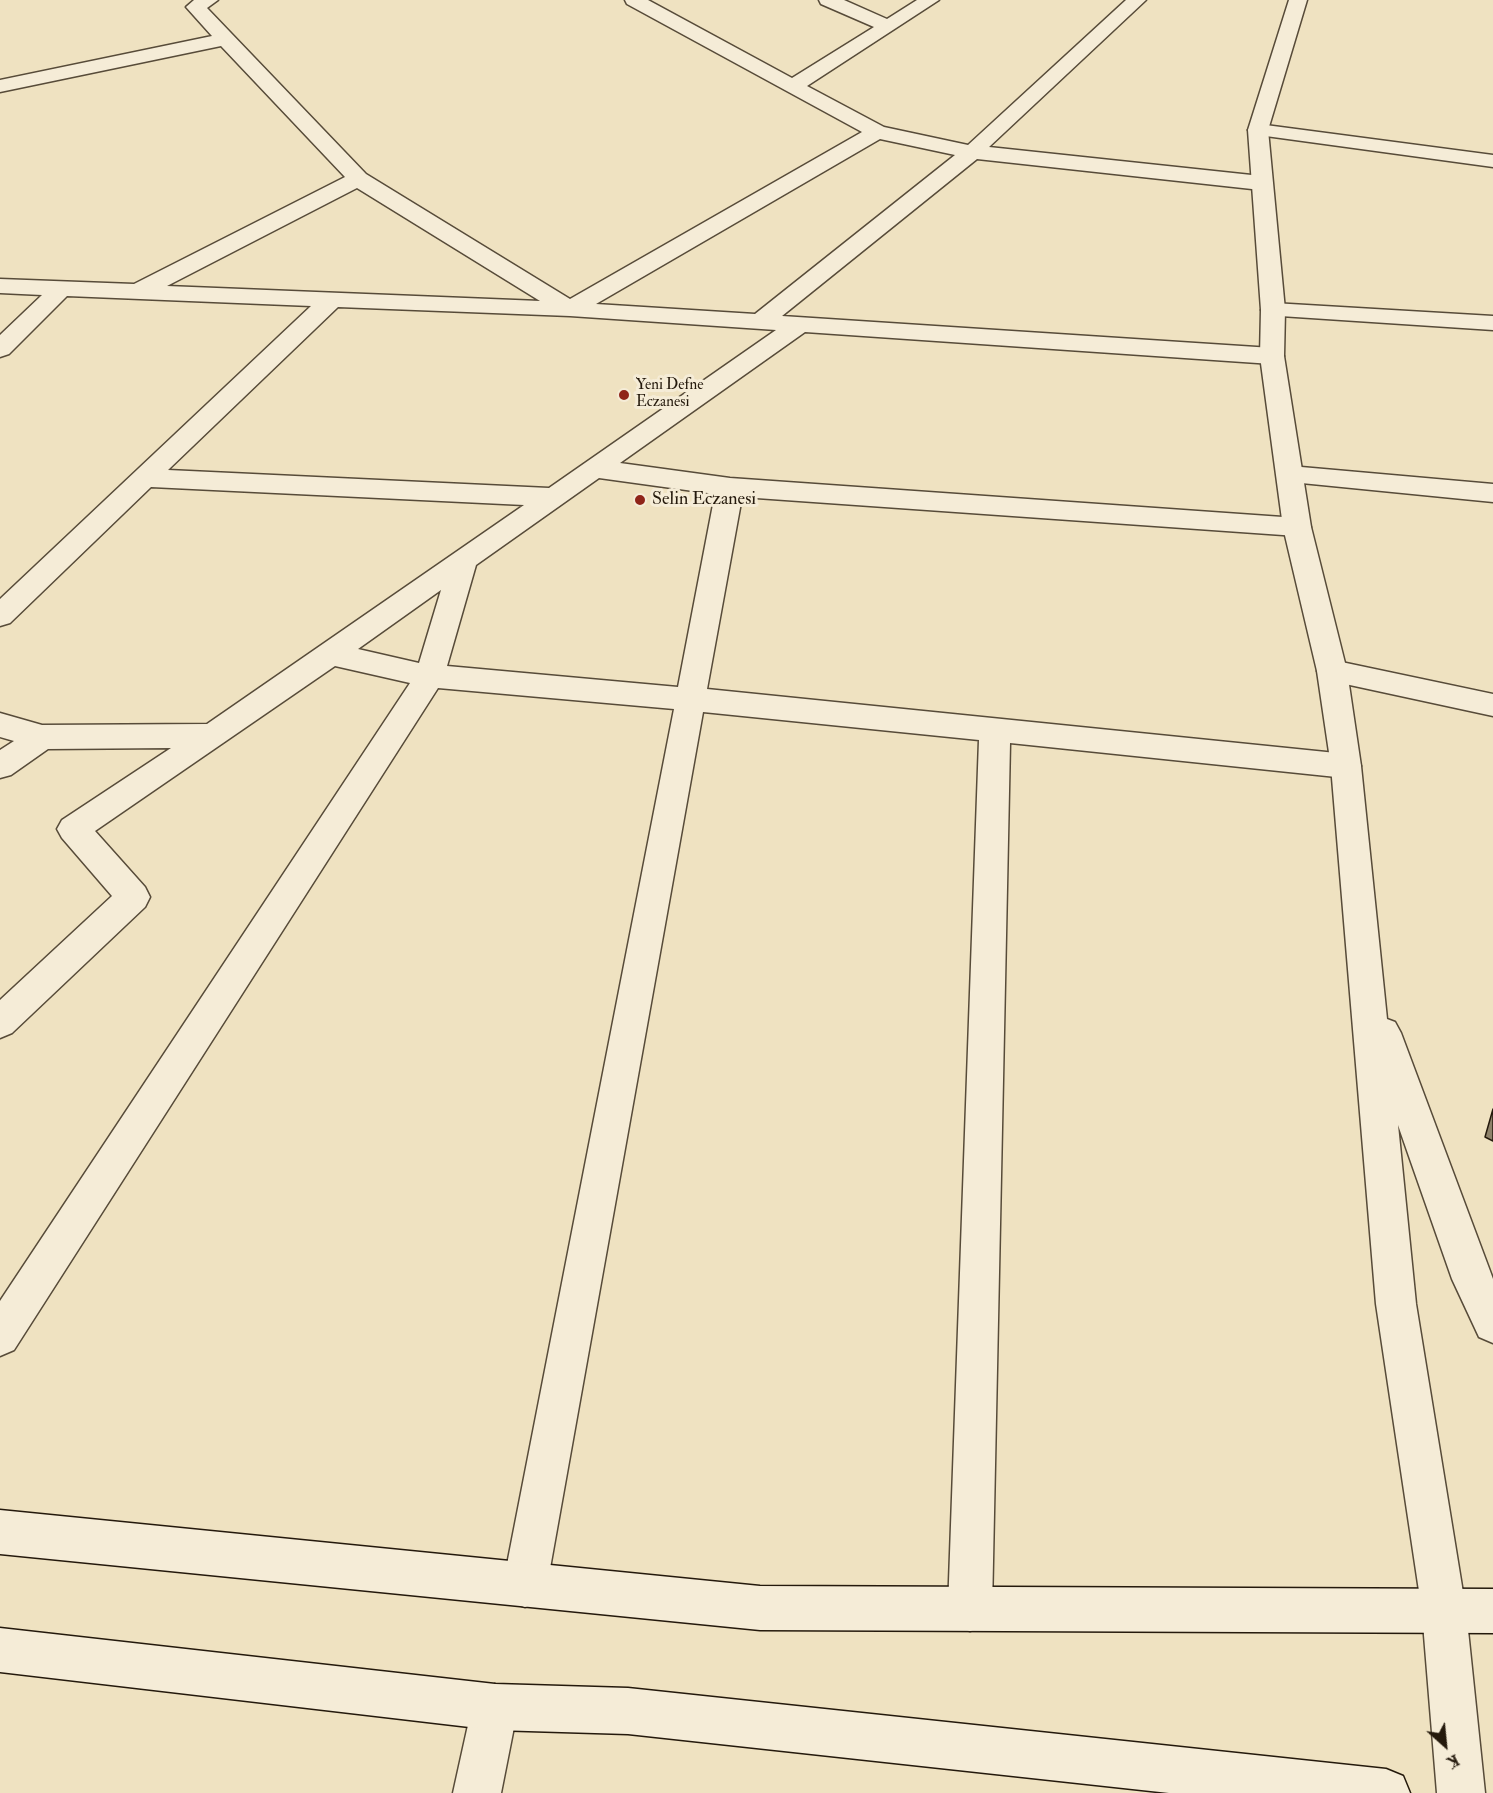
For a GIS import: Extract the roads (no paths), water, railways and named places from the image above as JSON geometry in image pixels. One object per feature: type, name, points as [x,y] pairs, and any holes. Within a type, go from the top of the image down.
[{"type":"street","points":[[210,0],[195,7],[358,179],[570,309]]},
{"type":"street","points":[[634,0],[667,9],[793,86],[877,132],[972,152],[1261,183]]},
{"type":"street","points":[[828,0],[888,26]]},
{"type":"street","points":[[793,86],[930,0]]},
{"type":"street","points":[[762,321],[972,152],[1137,0]]},
{"type":"street","points":[[1298,0],[1258,130],[1273,310],[1272,356],[1297,527],[1332,671],[1346,766],[1396,1304],[1444,1611],[1461,1793]]},
{"type":"street","points":[[0,86],[225,39]]},
{"type":"street","points":[[1258,130],[1493,161]]},
{"type":"street","points":[[570,309],[877,132]]},
{"type":"street","points":[[134,293],[358,179]]},
{"type":"street","points":[[0,286],[570,309],[1272,356]]},
{"type":"street","points":[[0,349],[61,289]]},
{"type":"street","points":[[0,616],[330,301]]},
{"type":"street","points":[[1273,310],[1493,323]]},
{"type":"street","points":[[0,1022],[133,897],[73,829],[464,562],[802,323]]},
{"type":"street","points":[[596,469],[730,486],[1297,527]]},
{"type":"street","points":[[1290,475],[1493,493]]},
{"type":"street","points":[[145,478],[555,497]]},
{"type":"street","points":[[525,1585],[730,486]]},
{"type":"street","points":[[0,1336],[430,676],[464,562]]},
{"type":"street","points":[[331,654],[430,676],[691,699],[1346,766]]},
{"type":"street","points":[[1332,671],[1493,705]]},
{"type":"street","points":[[0,724],[42,737],[213,735]]},
{"type":"street","points":[[970,1609],[995,729]]},
{"type":"street","points":[[0,766],[42,737]]},
{"type":"street","points":[[1366,988],[1466,1265],[1493,1323]]},
{"type":"street","points":[[0,1532],[760,1608],[1493,1611]]},
{"type":"street","points":[[0,1650],[495,1707],[628,1711],[1386,1793]]},
{"type":"street","points":[[477,1793],[495,1707]]},
{"type":"place","name":"Yeni Defne Eczanesi","points":[[624,395]]},
{"type":"place","name":"Selin Eczanesi","points":[[640,500]]}]
